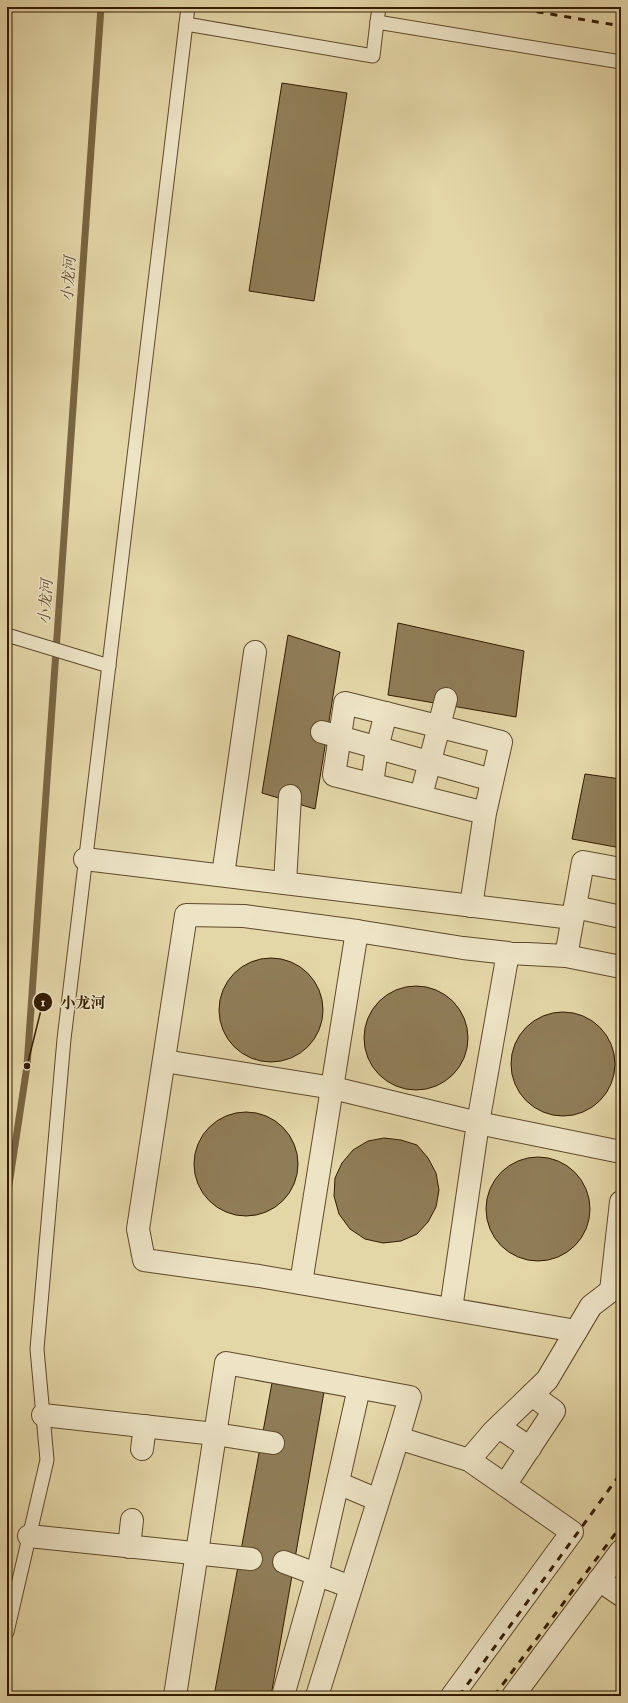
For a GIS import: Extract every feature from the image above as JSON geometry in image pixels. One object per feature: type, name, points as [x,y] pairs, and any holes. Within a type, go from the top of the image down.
[{"type":"street","points":[[222,876],[255,652]]},
{"type":"street","points":[[421,796],[446,699]]},
{"type":"street","points":[[471,906],[485,813],[501,742],[346,703],[331,735],[334,774],[485,813]]},
{"type":"street","points":[[372,784],[377,748],[386,713]]},
{"type":"street","points":[[331,735],[492,780]]},
{"type":"street","points":[[285,883],[290,796]]},
{"type":"street","points":[[85,859],[471,906],[621,917]]},
{"type":"street","points":[[566,956],[583,862],[621,869]]},
{"type":"street","points":[[576,1331],[301,1283],[144,1260],[138,1229],[186,915],[244,916],[508,953],[566,956],[620,964]]},
{"type":"street","points":[[301,1283],[357,931]]},
{"type":"street","points":[[451,1309],[478,1123],[508,953]]},
{"type":"street","points":[[164,1062],[333,1088],[478,1123],[621,1152]]},
{"type":"street","points":[[468,1460],[547,1380],[591,1306],[616,1287],[621,1202]]},
{"type":"street","points":[[175,1696],[226,1363],[410,1397],[317,1696]]},
{"type":"street","points":[[283,1696],[317,1575],[359,1388]]},
{"type":"street","points":[[504,1485],[554,1411],[532,1395]]},
{"type":"street","points":[[43,1415],[273,1442]]},
{"type":"street","points":[[142,1449],[145,1426]]},
{"type":"street","points":[[499,1427],[530,1448]]},
{"type":"street","points":[[398,1438],[468,1460],[572,1532],[452,1696]]},
{"type":"street","points":[[338,1484],[378,1500]]},
{"type":"street","points":[[129,1547],[132,1520]]},
{"type":"street","points":[[29,1536],[251,1559]]},
{"type":"street","points":[[513,1696],[621,1550]]},
{"type":"street","points":[[284,1562],[351,1587]]},
{"type":"street","points":[[599,1580],[621,1595]]},
{"type":"street","points":[[293,1660],[325,1670]]},
{"type":"lane","points":[[7,1632],[47,1460],[37,1349],[64,1039],[188,7]]},
{"type":"lane","points":[[186,24],[373,56],[379,7]]},
{"type":"lane","points":[[377,22],[621,62]]},
{"type":"lane","points":[[10,636],[109,666]]},
{"type":"building","points":[[282,83],[347,93],[314,301],[249,291]]},
{"type":"building","points":[[398,623],[524,651],[516,717],[388,695]]},
{"type":"building","points":[[288,635],[340,652],[315,809],[262,793]]},
{"type":"building","points":[[585,774],[621,779],[621,848],[572,839]]},
{"type":"building","points":[[271,958],[291,962],[308,973],[319,990],[323,1010],[319,1030],[308,1047],[291,1058],[271,1062],[251,1058],[234,1047],[223,1030],[219,1010],[223,990],[234,973],[251,962]]},
{"type":"building","points":[[416,986],[436,990],[453,1001],[464,1018],[468,1038],[464,1058],[453,1075],[436,1086],[416,1090],[396,1086],[379,1075],[368,1058],[364,1038],[368,1018],[379,1001],[396,990]]},
{"type":"building","points":[[563,1012],[583,1016],[600,1027],[611,1044],[615,1064],[611,1084],[600,1101],[583,1112],[563,1116],[543,1112],[526,1101],[515,1084],[511,1064],[515,1044],[526,1027],[543,1016]]},
{"type":"building","points":[[246,1112],[266,1116],[283,1127],[294,1144],[298,1164],[294,1184],[283,1201],[266,1212],[246,1216],[226,1212],[209,1201],[198,1184],[194,1164],[198,1144],[209,1127],[226,1116]]},
{"type":"building","points":[[384,1138],[401,1140],[417,1145],[428,1158],[436,1173],[439,1190],[436,1207],[428,1222],[417,1234],[401,1241],[383,1243],[365,1239],[350,1229],[339,1214],[334,1196],[335,1178],[342,1163],[353,1150],[368,1141]]},
{"type":"building","points":[[538,1157],[558,1161],[575,1172],[586,1189],[590,1209],[586,1229],[575,1246],[558,1257],[538,1261],[518,1257],[501,1246],[490,1229],[486,1209],[490,1189],[501,1172],[518,1161]]},
{"type":"building","points":[[272,1383],[324,1392],[271,1696],[214,1696]]},
{"type":"waterway","name":"小龙河","points":[[7,1198],[27,1066],[101,7]]},
{"type":"railway","points":[[509,7],[621,26]]},
{"type":"railway","points":[[459,1696],[621,1473]]},
{"type":"railway","points":[[494,1696],[621,1526]]},
{"type":"place","name":"小龙河","points":[[27,1066]]}]
